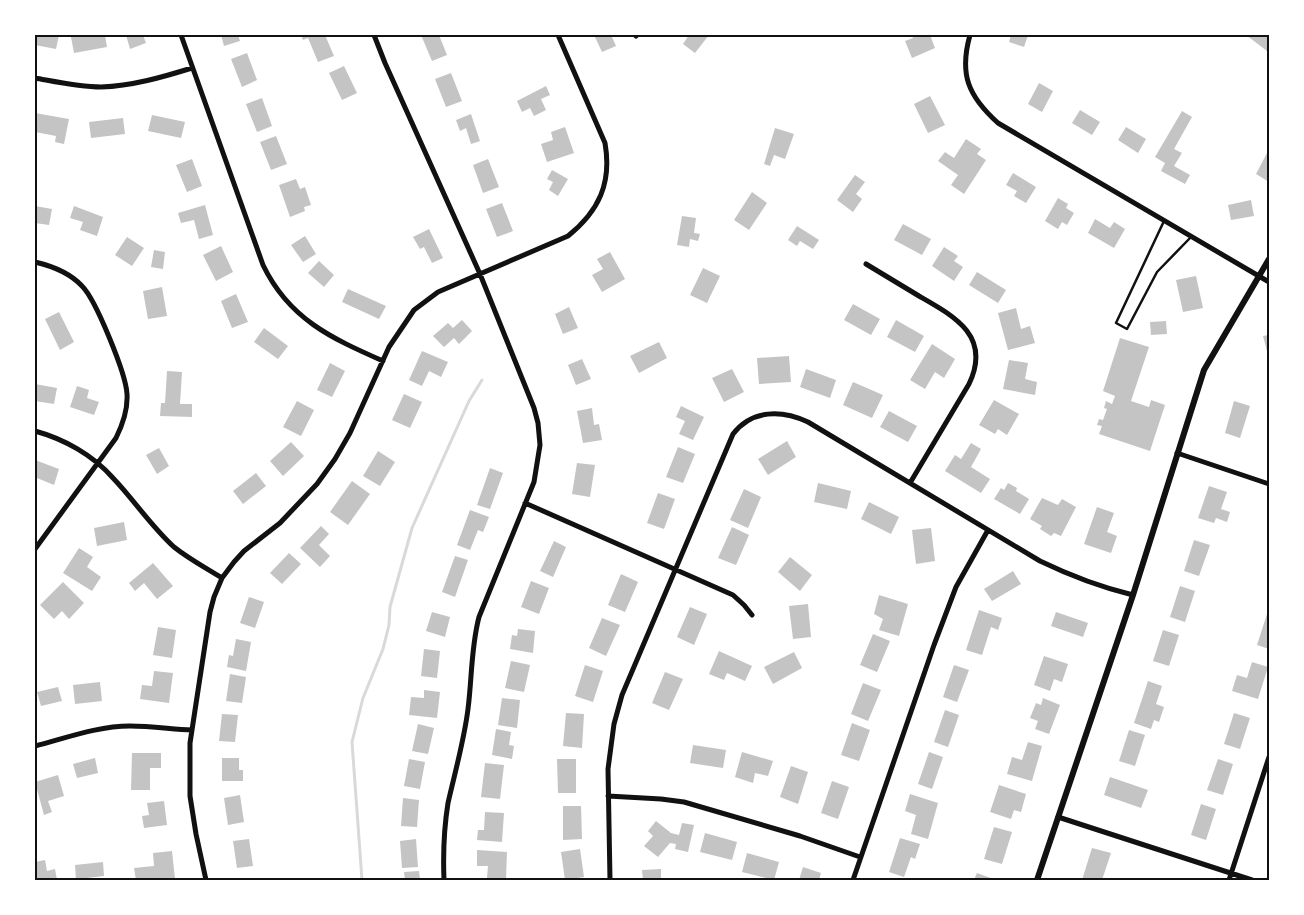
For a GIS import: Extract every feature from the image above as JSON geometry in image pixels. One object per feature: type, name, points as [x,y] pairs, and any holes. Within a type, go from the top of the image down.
[{"type":"street","points":[[181,35],[263,265],[278,292],[305,319],[323,332],[383,361]]},
{"type":"street","points":[[374,35],[480,274],[534,408],[538,422],[540,446],[534,482],[479,617],[475,632],[468,708],[445,826],[444,880]]},
{"type":"street","points":[[206,880],[190,796],[190,743],[210,612],[216,590],[234,562],[244,551],[280,523],[317,484],[335,459],[350,433],[389,347],[414,310],[438,292],[568,236],[580,227],[590,215],[604,188],[608,158],[605,143],[558,35]]},
{"type":"street","points":[[970,35],[965,58],[965,73],[973,95],[987,113],[998,123],[1269,282]]},
{"type":"street","points":[[35,78],[73,85],[100,87],[123,85],[192,68]]},
{"type":"street","points":[[1037,880],[1133,596],[1204,370],[1269,259]]},
{"type":"street","points":[[35,262],[56,268],[70,275],[82,285],[91,297],[125,380],[128,395],[123,425],[116,438],[35,550]]},
{"type":"street","points":[[866,264],[952,315],[968,332],[975,354],[975,369],[969,384],[910,483]]},
{"type":"street","points":[[610,880],[608,796],[610,747],[622,695],[733,434],[743,423],[757,416],[780,413],[808,422],[1040,561],[1096,585],[1133,596]]},
{"type":"street","points":[[35,431],[62,441],[98,464],[112,476],[157,530],[173,546],[222,578]]},
{"type":"street","points":[[1177,453],[1269,484]]},
{"type":"street","points":[[525,503],[733,595],[752,615]]},
{"type":"street","points":[[853,880],[934,645],[956,587],[988,530]]},
{"type":"street","points":[[35,746],[85,732],[122,726],[192,730]]},
{"type":"street","points":[[1229,880],[1269,757]]},
{"type":"street","points":[[608,796],[684,802],[800,836],[860,857]]},
{"type":"street","points":[[1058,817],[1252,880]]},
{"type":"lane","points":[[1164,221],[1116,323],[1126,329],[1157,272],[1191,236]]},
{"type":"building","points":[[35,35],[59,35],[56,49],[35,45]]},
{"type":"building","points":[[105,35],[107,47],[74,53],[71,37]]},
{"type":"building","points":[[126,35],[143,35],[146,43],[130,49]]},
{"type":"building","points":[[221,35],[238,35],[240,41],[224,46]]},
{"type":"building","points":[[301,35],[325,35],[334,56],[318,62],[308,38],[303,40]]},
{"type":"building","points":[[421,35],[439,35],[447,55],[432,61]]},
{"type":"building","points":[[594,35],[611,35],[616,46],[602,52]]},
{"type":"building","points":[[689,35],[709,35],[695,53],[683,44]]},
{"type":"building","points":[[912,35],[930,35],[935,48],[912,58],[905,41],[913,38]]},
{"type":"building","points":[[1011,35],[1028,35],[1024,47],[1009,42]]},
{"type":"building","points":[[1246,35],[1268,35],[1269,48],[1267,51]]},
{"type":"building","points":[[247,53],[257,80],[242,87],[231,59]]},
{"type":"building","points":[[344,66],[357,93],[342,100],[329,73]]},
{"type":"building","points":[[451,73],[462,101],[446,107],[435,79]]},
{"type":"building","points":[[1039,83],[1053,91],[1042,112],[1028,104]]},
{"type":"building","points":[[546,86],[550,95],[541,99],[546,110],[534,116],[530,108],[522,112],[517,101]]},
{"type":"building","points":[[930,96],[945,125],[928,133],[914,104]]},
{"type":"building","points":[[262,98],[272,126],[257,132],[246,104]]},
{"type":"building","points":[[1080,110],[1100,122],[1092,135],[1072,123]]},
{"type":"building","points":[[1182,111],[1192,117],[1174,149],[1182,153],[1174,166],[1190,175],[1185,184],[1161,171],[1165,163],[1155,157]]},
{"type":"building","points":[[35,113],[69,119],[64,144],[55,142],[56,136],[35,132]]},
{"type":"building","points":[[471,114],[480,141],[471,144],[466,128],[460,131],[456,120]]},
{"type":"building","points":[[152,115],[185,122],[181,138],[148,131]]},
{"type":"building","points":[[123,118],[125,134],[91,138],[89,122]]},
{"type":"building","points":[[565,127],[574,153],[547,162],[541,144],[553,140],[551,132]]},
{"type":"building","points":[[1126,127],[1146,139],[1138,153],[1118,140]]},
{"type":"building","points":[[775,128],[794,134],[785,159],[774,155],[770,166],[764,164]]},
{"type":"building","points":[[276,136],[287,164],[271,170],[260,142]]},
{"type":"building","points":[[966,139],[981,149],[977,154],[986,160],[964,194],[951,185],[958,175],[938,161],[945,152],[954,158]]},
{"type":"building","points":[[1267,153],[1269,154],[1269,182],[1256,174]]},
{"type":"building","points":[[192,159],[202,186],[187,192],[176,165]]},
{"type":"building","points":[[488,159],[499,187],[483,193],[473,165]]},
{"type":"building","points":[[552,170],[568,179],[558,196],[549,190],[553,182],[547,179]]},
{"type":"building","points":[[1013,173],[1036,187],[1026,203],[1014,196],[1017,191],[1006,185]]},
{"type":"building","points":[[855,175],[865,182],[856,194],[862,199],[853,212],[837,200]]},
{"type":"building","points":[[296,179],[300,189],[305,187],[311,205],[304,207],[305,211],[290,217],[279,185]]},
{"type":"building","points":[[752,192],[767,203],[749,230],[734,220]]},
{"type":"building","points":[[1058,198],[1068,204],[1066,208],[1074,213],[1067,225],[1062,222],[1058,229],[1045,221]]},
{"type":"building","points":[[1251,200],[1254,216],[1231,220],[1228,205]]},
{"type":"building","points":[[502,203],[513,231],[497,237],[486,209]]},
{"type":"building","points":[[205,205],[213,235],[199,239],[194,220],[181,223],[178,213]]},
{"type":"building","points":[[35,206],[52,209],[49,225],[35,223]]},
{"type":"building","points":[[74,206],[103,217],[97,236],[80,230],[83,222],[70,218]]},
{"type":"building","points":[[682,216],[696,218],[694,233],[700,234],[698,241],[690,239],[689,247],[677,245]]},
{"type":"building","points":[[1095,219],[1110,228],[1114,222],[1125,229],[1114,248],[1088,233]]},
{"type":"building","points":[[903,224],[931,239],[922,255],[894,240]]},
{"type":"building","points":[[797,226],[819,240],[813,249],[800,241],[797,246],[788,240]]},
{"type":"building","points":[[429,229],[443,258],[432,263],[424,247],[420,249],[413,237]]},
{"type":"building","points":[[305,236],[316,254],[303,262],[291,245]]},
{"type":"building","points":[[127,237],[144,248],[132,266],[115,255]]},
{"type":"building","points":[[221,246],[233,272],[216,281],[203,255]]},
{"type":"building","points":[[944,247],[958,256],[954,261],[963,267],[954,281],[932,266]]},
{"type":"building","points":[[154,250],[165,252],[163,269],[151,267]]},
{"type":"building","points":[[610,252],[625,279],[602,292],[592,275],[603,269],[597,259]]},
{"type":"building","points":[[319,261],[334,275],[324,287],[308,273]]},
{"type":"building","points":[[703,268],[720,276],[707,303],[690,295]]},
{"type":"building","points":[[977,272],[1006,290],[998,303],[969,285]]},
{"type":"building","points":[[1196,276],[1203,308],[1183,312],[1176,280]]},
{"type":"building","points":[[162,287],[167,316],[148,319],[143,291]]},
{"type":"building","points":[[348,289],[386,306],[379,319],[342,302]]},
{"type":"building","points":[[236,294],[248,322],[232,328],[221,301]]},
{"type":"building","points":[[853,304],[880,319],[871,335],[844,320]]},
{"type":"building","points":[[569,307],[578,328],[563,334],[555,314]]},
{"type":"building","points":[[1016,308],[1021,329],[1030,326],[1035,343],[1008,350],[998,313]]},
{"type":"building","points":[[59,312],[74,342],[60,350],[45,319]]},
{"type":"building","points":[[462,320],[472,331],[459,344],[454,338],[444,347],[433,336],[448,323],[453,328]]},
{"type":"building","points":[[896,320],[924,336],[915,352],[887,337]]},
{"type":"building","points":[[1166,321],[1167,334],[1151,335],[1150,322]]},
{"type":"building","points":[[264,328],[288,346],[278,359],[254,342]]},
{"type":"building","points":[[1269,335],[1269,355],[1268,355],[1263,336]]},
{"type":"building","points":[[1120,338],[1149,347],[1131,401],[1149,407],[1151,400],[1165,405],[1150,451],[1099,434],[1102,426],[1097,425],[1099,419],[1103,420],[1107,409],[1104,408],[1106,401],[1112,404],[1115,396],[1103,391]]},
{"type":"building","points":[[659,342],[667,358],[639,373],[630,356]]},
{"type":"building","points":[[932,344],[955,359],[944,378],[935,372],[925,389],[910,380]]},
{"type":"building","points":[[422,351],[448,362],[441,377],[429,371],[422,386],[409,380]]},
{"type":"building","points":[[789,356],[791,382],[759,384],[757,358]]},
{"type":"building","points":[[582,359],[591,379],[576,385],[568,365]]},
{"type":"building","points":[[1009,360],[1028,363],[1025,379],[1037,382],[1035,395],[1003,389]]},
{"type":"building","points":[[330,363],[345,371],[332,397],[317,390]]},
{"type":"building","points":[[732,369],[744,392],[724,402],[712,378]]},
{"type":"building","points":[[806,369],[836,380],[830,398],[800,387]]},
{"type":"building","points":[[167,371],[182,372],[180,404],[192,404],[192,417],[160,416],[161,403],[165,403]]},
{"type":"building","points":[[853,382],[883,395],[872,418],[843,405]]},
{"type":"building","points":[[35,384],[57,388],[54,404],[35,401]]},
{"type":"building","points":[[77,386],[89,390],[87,398],[99,402],[94,415],[70,407]]},
{"type":"building","points":[[404,394],[422,402],[410,428],[392,420]]},
{"type":"building","points":[[994,400],[1019,414],[1007,435],[998,429],[995,434],[979,425]]},
{"type":"building","points":[[297,401],[314,410],[301,436],[283,427]]},
{"type":"building","points":[[1234,401],[1250,406],[1240,438],[1225,433]]},
{"type":"building","points":[[681,406],[704,417],[693,440],[679,434],[685,421],[676,417]]},
{"type":"building","points":[[592,408],[594,425],[599,424],[602,440],[583,443],[577,411]]},
{"type":"building","points":[[889,411],[917,426],[908,442],[880,427]]},
{"type":"building","points":[[787,441],[796,457],[768,475],[758,459]]},
{"type":"building","points":[[291,442],[304,456],[283,476],[270,461]]},
{"type":"building","points":[[971,443],[981,449],[971,467],[990,479],[981,493],[945,471],[955,455],[961,459]]},
{"type":"building","points":[[678,447],[695,454],[683,483],[666,477]]},
{"type":"building","points":[[159,448],[169,466],[157,474],[146,455]]},
{"type":"building","points":[[378,451],[395,462],[380,486],[363,476]]},
{"type":"building","points":[[35,460],[59,469],[54,485],[37,478],[35,484]]},
{"type":"building","points":[[577,463],[595,465],[590,497],[572,494]]},
{"type":"building","points":[[490,468],[503,473],[490,509],[477,505]]},
{"type":"building","points":[[256,473],[266,486],[243,504],[233,491]]},
{"type":"building","points":[[352,481],[370,494],[348,525],[330,512]]},
{"type":"building","points":[[818,483],[851,491],[847,509],[814,502]]},
{"type":"building","points":[[1008,483],[1017,488],[1016,491],[1029,499],[1020,514],[994,499],[1001,488],[1004,490]]},
{"type":"building","points":[[1209,486],[1227,492],[1221,509],[1230,512],[1227,522],[1216,518],[1214,523],[1198,518]]},
{"type":"building","points":[[744,489],[761,497],[748,528],[730,520]]},
{"type":"building","points":[[658,493],[675,499],[664,529],[647,523]]},
{"type":"building","points":[[1042,498],[1058,505],[1062,499],[1076,507],[1061,536],[1054,533],[1051,536],[1040,529],[1042,526],[1030,519]]},
{"type":"building","points":[[869,502],[899,517],[891,534],[861,519]]},
{"type":"building","points":[[1097,507],[1114,513],[1107,532],[1117,536],[1111,553],[1084,544]]},
{"type":"building","points":[[470,510],[489,517],[483,532],[478,530],[470,550],[457,545]]},
{"type":"building","points":[[124,522],[127,540],[97,546],[94,528]]},
{"type":"building","points":[[321,526],[329,534],[319,545],[330,556],[320,567],[300,548]]},
{"type":"building","points":[[732,527],[749,535],[736,565],[718,558]]},
{"type":"building","points":[[931,528],[935,561],[916,564],[912,530]]},
{"type":"building","points":[[1194,540],[1210,545],[1199,576],[1184,571]]},
{"type":"building","points":[[554,541],[566,547],[553,577],[540,571]]},
{"type":"building","points":[[79,548],[93,557],[87,567],[101,577],[92,591],[63,573]]},
{"type":"building","points":[[289,553],[301,564],[282,584],[270,573]]},
{"type":"building","points":[[455,556],[468,560],[455,597],[442,592]]},
{"type":"building","points":[[790,557],[812,575],[800,591],[778,572]]},
{"type":"building","points":[[153,563],[173,586],[157,599],[144,583],[135,591],[129,583]]},
{"type":"building","points":[[1013,571],[1021,584],[992,601],[984,589]]},
{"type":"building","points":[[621,574],[638,582],[625,612],[608,605]]},
{"type":"building","points":[[531,581],[549,588],[539,614],[521,607]]},
{"type":"building","points":[[63,582],[84,603],[69,619],[62,611],[54,619],[40,605]]},
{"type":"building","points":[[1180,586],[1195,591],[1185,622],[1170,617]]},
{"type":"building","points":[[879,595],[908,604],[899,636],[879,630],[883,619],[874,614]]},
{"type":"building","points":[[249,597],[264,602],[255,628],[240,623]]},
{"type":"building","points":[[808,604],[811,637],[793,639],[789,606]]},
{"type":"building","points":[[690,607],[707,614],[694,645],[677,637]]},
{"type":"building","points":[[979,610],[1002,618],[998,630],[991,627],[982,655],[966,650]]},
{"type":"building","points":[[432,612],[450,617],[445,637],[426,631]]},
{"type":"building","points":[[1056,612],[1088,623],[1083,637],[1051,626]]},
{"type":"building","points":[[1267,614],[1269,615],[1269,649],[1257,645]]},
{"type":"building","points":[[602,618],[620,625],[606,656],[589,648]]},
{"type":"building","points":[[158,627],[176,630],[172,658],[153,655]]},
{"type":"building","points":[[518,629],[535,631],[533,653],[510,649],[512,635],[517,636]]},
{"type":"building","points":[[1163,630],[1179,635],[1169,666],[1153,661]]},
{"type":"building","points":[[873,634],[890,641],[877,672],[860,665]]},
{"type":"building","points":[[236,639],[251,642],[246,671],[227,667],[229,655],[233,656]]},
{"type":"building","points":[[424,649],[440,651],[437,678],[421,676]]},
{"type":"building","points":[[719,651],[752,666],[745,681],[727,673],[724,680],[709,674]]},
{"type":"building","points":[[794,652],[802,668],[773,684],[764,667]]},
{"type":"building","points":[[1044,656],[1068,664],[1062,682],[1054,679],[1050,691],[1034,685]]},
{"type":"building","points":[[511,661],[530,665],[524,692],[505,688]]},
{"type":"building","points":[[1252,662],[1268,667],[1258,699],[1232,691],[1237,675],[1247,678]]},
{"type":"building","points":[[585,665],[603,671],[593,702],[575,696]]},
{"type":"building","points":[[954,665],[969,670],[957,702],[943,697]]},
{"type":"building","points":[[154,671],[173,673],[169,703],[140,699],[142,685],[152,686]]},
{"type":"building","points":[[665,672],[683,679],[669,710],[652,703]]},
{"type":"building","points":[[230,674],[246,677],[242,703],[226,701]]},
{"type":"building","points":[[1148,681],[1162,686],[1156,704],[1164,707],[1159,722],[1154,720],[1151,729],[1134,723]]},
{"type":"building","points":[[100,682],[102,701],[75,704],[73,685]]},
{"type":"building","points":[[863,683],[881,690],[868,721],[851,714]]},
{"type":"building","points":[[58,687],[62,701],[41,706],[37,692]]},
{"type":"building","points":[[424,690],[440,692],[437,718],[409,715],[411,697],[424,698]]},
{"type":"building","points":[[502,698],[520,700],[517,728],[498,725]]},
{"type":"building","points":[[1043,698],[1060,705],[1049,734],[1035,729],[1038,721],[1030,718],[1036,703],[1041,705]]},
{"type":"building","points":[[945,710],[959,715],[948,747],[934,742]]},
{"type":"building","points":[[566,713],[584,714],[582,748],[563,746]]},
{"type":"building","points":[[1234,713],[1250,718],[1240,749],[1224,744]]},
{"type":"building","points":[[222,714],[238,715],[235,742],[219,741]]},
{"type":"building","points":[[852,723],[870,730],[859,761],[841,755]]},
{"type":"building","points":[[418,724],[434,728],[428,754],[412,751]]},
{"type":"building","points":[[496,729],[511,732],[509,745],[514,746],[512,759],[492,755]]},
{"type":"building","points":[[1129,730],[1145,735],[1135,766],[1119,761]]},
{"type":"building","points":[[1028,742],[1042,746],[1032,781],[1007,774],[1012,757],[1022,760]]},
{"type":"building","points":[[693,745],[726,750],[723,768],[690,763]]},
{"type":"building","points":[[742,752],[773,761],[768,776],[755,773],[753,783],[735,777]]},
{"type":"building","points":[[929,752],[943,757],[932,789],[918,784]]},
{"type":"building","points":[[132,753],[161,753],[161,768],[150,768],[150,790],[131,790]]},
{"type":"building","points":[[95,758],[98,773],[77,778],[73,764]]},
{"type":"building","points":[[222,758],[239,758],[239,770],[243,770],[243,781],[222,781]]},
{"type":"building","points":[[409,759],[425,762],[420,789],[404,786]]},
{"type":"building","points":[[557,759],[576,759],[576,793],[558,793]]},
{"type":"building","points":[[1218,759],[1233,764],[1223,795],[1207,790]]},
{"type":"building","points":[[485,763],[504,765],[500,799],[481,797]]},
{"type":"building","points":[[791,766],[808,772],[798,804],[780,797]]},
{"type":"building","points":[[58,775],[64,796],[48,801],[52,812],[44,815],[35,782]]},
{"type":"building","points":[[1110,777],[1148,790],[1141,808],[1104,795]]},
{"type":"building","points":[[832,781],[849,787],[838,819],[821,813]]},
{"type":"building","points":[[999,785],[1026,794],[1021,812],[1014,810],[1011,819],[990,812]]},
{"type":"building","points":[[910,794],[938,803],[928,839],[911,834],[916,815],[905,811]]},
{"type":"building","points":[[240,795],[244,822],[228,825],[224,798]]},
{"type":"building","points":[[403,798],[419,800],[417,827],[401,826]]},
{"type":"building","points":[[164,801],[167,825],[144,828],[142,816],[149,815],[147,803]]},
{"type":"building","points":[[1201,804],[1216,809],[1206,840],[1191,835]]},
{"type":"building","points":[[563,806],[581,806],[582,839],[563,840]]},
{"type":"building","points":[[485,812],[504,813],[502,842],[477,840],[478,830],[484,830]]},
{"type":"building","points":[[656,821],[671,833],[679,835],[682,823],[694,825],[688,852],[675,849],[676,844],[670,843],[658,857],[644,846],[653,836],[648,831]]},
{"type":"building","points":[[994,827],[1012,832],[1002,864],[984,859]]},
{"type":"building","points":[[705,833],[737,842],[732,860],[700,852]]},
{"type":"building","points":[[900,838],[920,844],[915,859],[911,857],[904,877],[889,872]]},
{"type":"building","points":[[249,839],[253,866],[237,868],[233,841]]},
{"type":"building","points":[[416,839],[418,867],[402,868],[400,841]]},
{"type":"building","points":[[1092,848],[1111,853],[1102,880],[1082,880]]},
{"type":"building","points":[[580,849],[584,877],[565,880],[561,852]]},
{"type":"building","points":[[477,850],[507,852],[506,879],[487,878],[488,866],[477,866]]},
{"type":"building","points":[[172,851],[175,879],[136,880],[134,868],[154,866],[153,853]]},
{"type":"building","points":[[747,853],[779,862],[774,880],[742,872]]},
{"type":"building","points":[[45,860],[47,871],[55,869],[57,880],[35,880],[35,862]]},
{"type":"building","points":[[103,862],[104,876],[87,878],[88,880],[76,880],[75,865]]},
{"type":"building","points":[[803,867],[821,873],[819,880],[799,880]]},
{"type":"building","points":[[661,869],[661,880],[643,880],[642,870]]},
{"type":"building","points":[[419,871],[420,880],[405,880],[404,872]]},
{"type":"building","points":[[977,873],[996,880],[974,880]]},
{"type":"waterway","points":[[362,880],[352,742],[363,698],[383,649],[389,625],[390,607],[412,528],[469,401],[482,380]]}]
